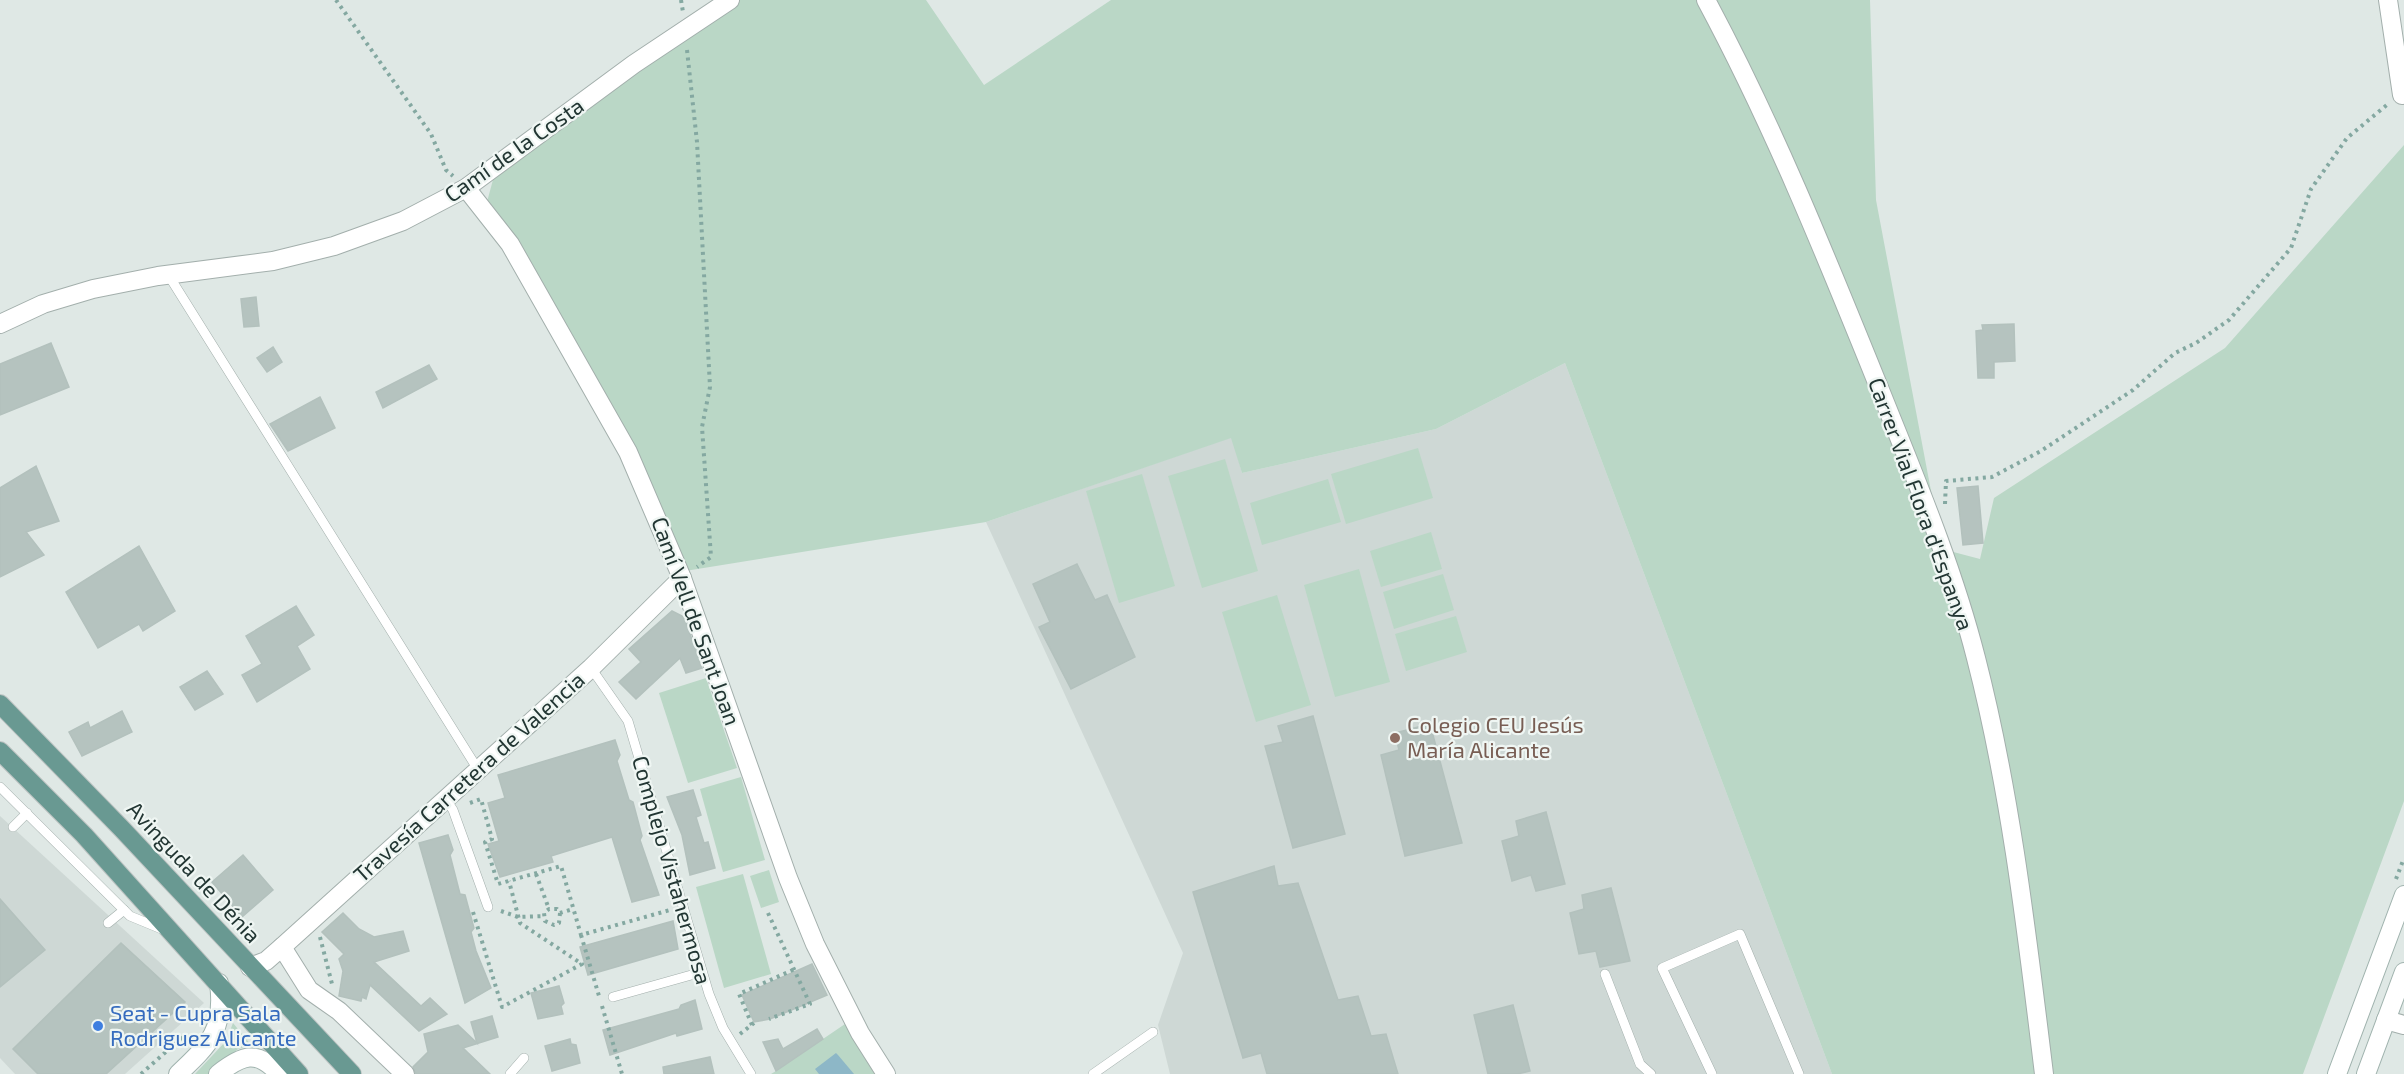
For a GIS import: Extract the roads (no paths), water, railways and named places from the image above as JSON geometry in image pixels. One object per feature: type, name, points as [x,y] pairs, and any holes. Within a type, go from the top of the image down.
[{"type":"main road","name":"Avinguda de Dénia","points":[[0,704],[122,829],[352,1074]]},
{"type":"main road","points":[[0,751],[84,835],[167,931],[219,983],[299,1074]]},
{"type":"street","name":"Camí de la Costa","points":[[0,324],[43,304],[93,289],[273,261],[334,246],[403,221],[466,188],[634,64],[686,32],[730,0]]},
{"type":"street","name":"Carrer Vial Flora d'Espanya","points":[[1706,0],[1745,72],[1806,205],[1959,594],[1985,694],[2008,814],[2022,901],[2044,1074]]},
{"type":"street","points":[[2388,0],[2402,95]]},
{"type":"street","name":"Camí Vell de Sant Joan","points":[[466,188],[510,244],[628,452],[682,578],[788,878],[815,944],[860,1033],[886,1074]]},
{"type":"street","name":"Travesía Carretera de Valencia","points":[[250,967],[266,961],[449,804],[477,768],[591,668],[682,578]]},
{"type":"street","points":[[2337,1074],[2404,895]]},
{"type":"street","name":"Avinguda de Dénia","points":[[282,947],[309,990],[339,1011],[405,1074]]},
{"type":"street","points":[[2366,1074],[2404,972]]},
{"type":"street","points":[[178,1074],[201,1053],[214,1035],[220,1018],[219,983]]},
{"type":"street","points":[[2386,1020],[2404,1025]]},
{"type":"street","points":[[218,1074],[236,1060],[248,1057],[260,1058],[279,1074]]},
{"type":"lane","points":[[169,276],[477,768]]},
{"type":"lane","name":"Complejo Vistahermosa","points":[[591,668],[628,721],[702,972],[723,1028],[751,1074]]},
{"type":"lane","points":[[0,787],[130,916],[167,931]]},
{"type":"lane","points":[[449,804],[489,907]]},
{"type":"lane","points":[[13,827],[27,813]]},
{"type":"lane","points":[[108,923],[124,910]]},
{"type":"lane","points":[[1712,1074],[1662,968],[1740,934],[1799,1074]]},
{"type":"lane","points":[[613,997],[702,972]]},
{"type":"lane","points":[[1605,974],[1640,1064],[1651,1074]]},
{"type":"lane","points":[[1093,1074],[1153,1032]]},
{"type":"lane","points":[[510,1074],[524,1058]]},
{"type":"water","points":[[836,1053],[854,1074],[819,1074],[815,1069]]},
{"type":"place","name":"Colegio CEU Jesús María Alicante","points":[[1395,738]]},
{"type":"place","name":"Seat - Cupra Sala Rodriguez Alicante","points":[[98,1026]]}]
